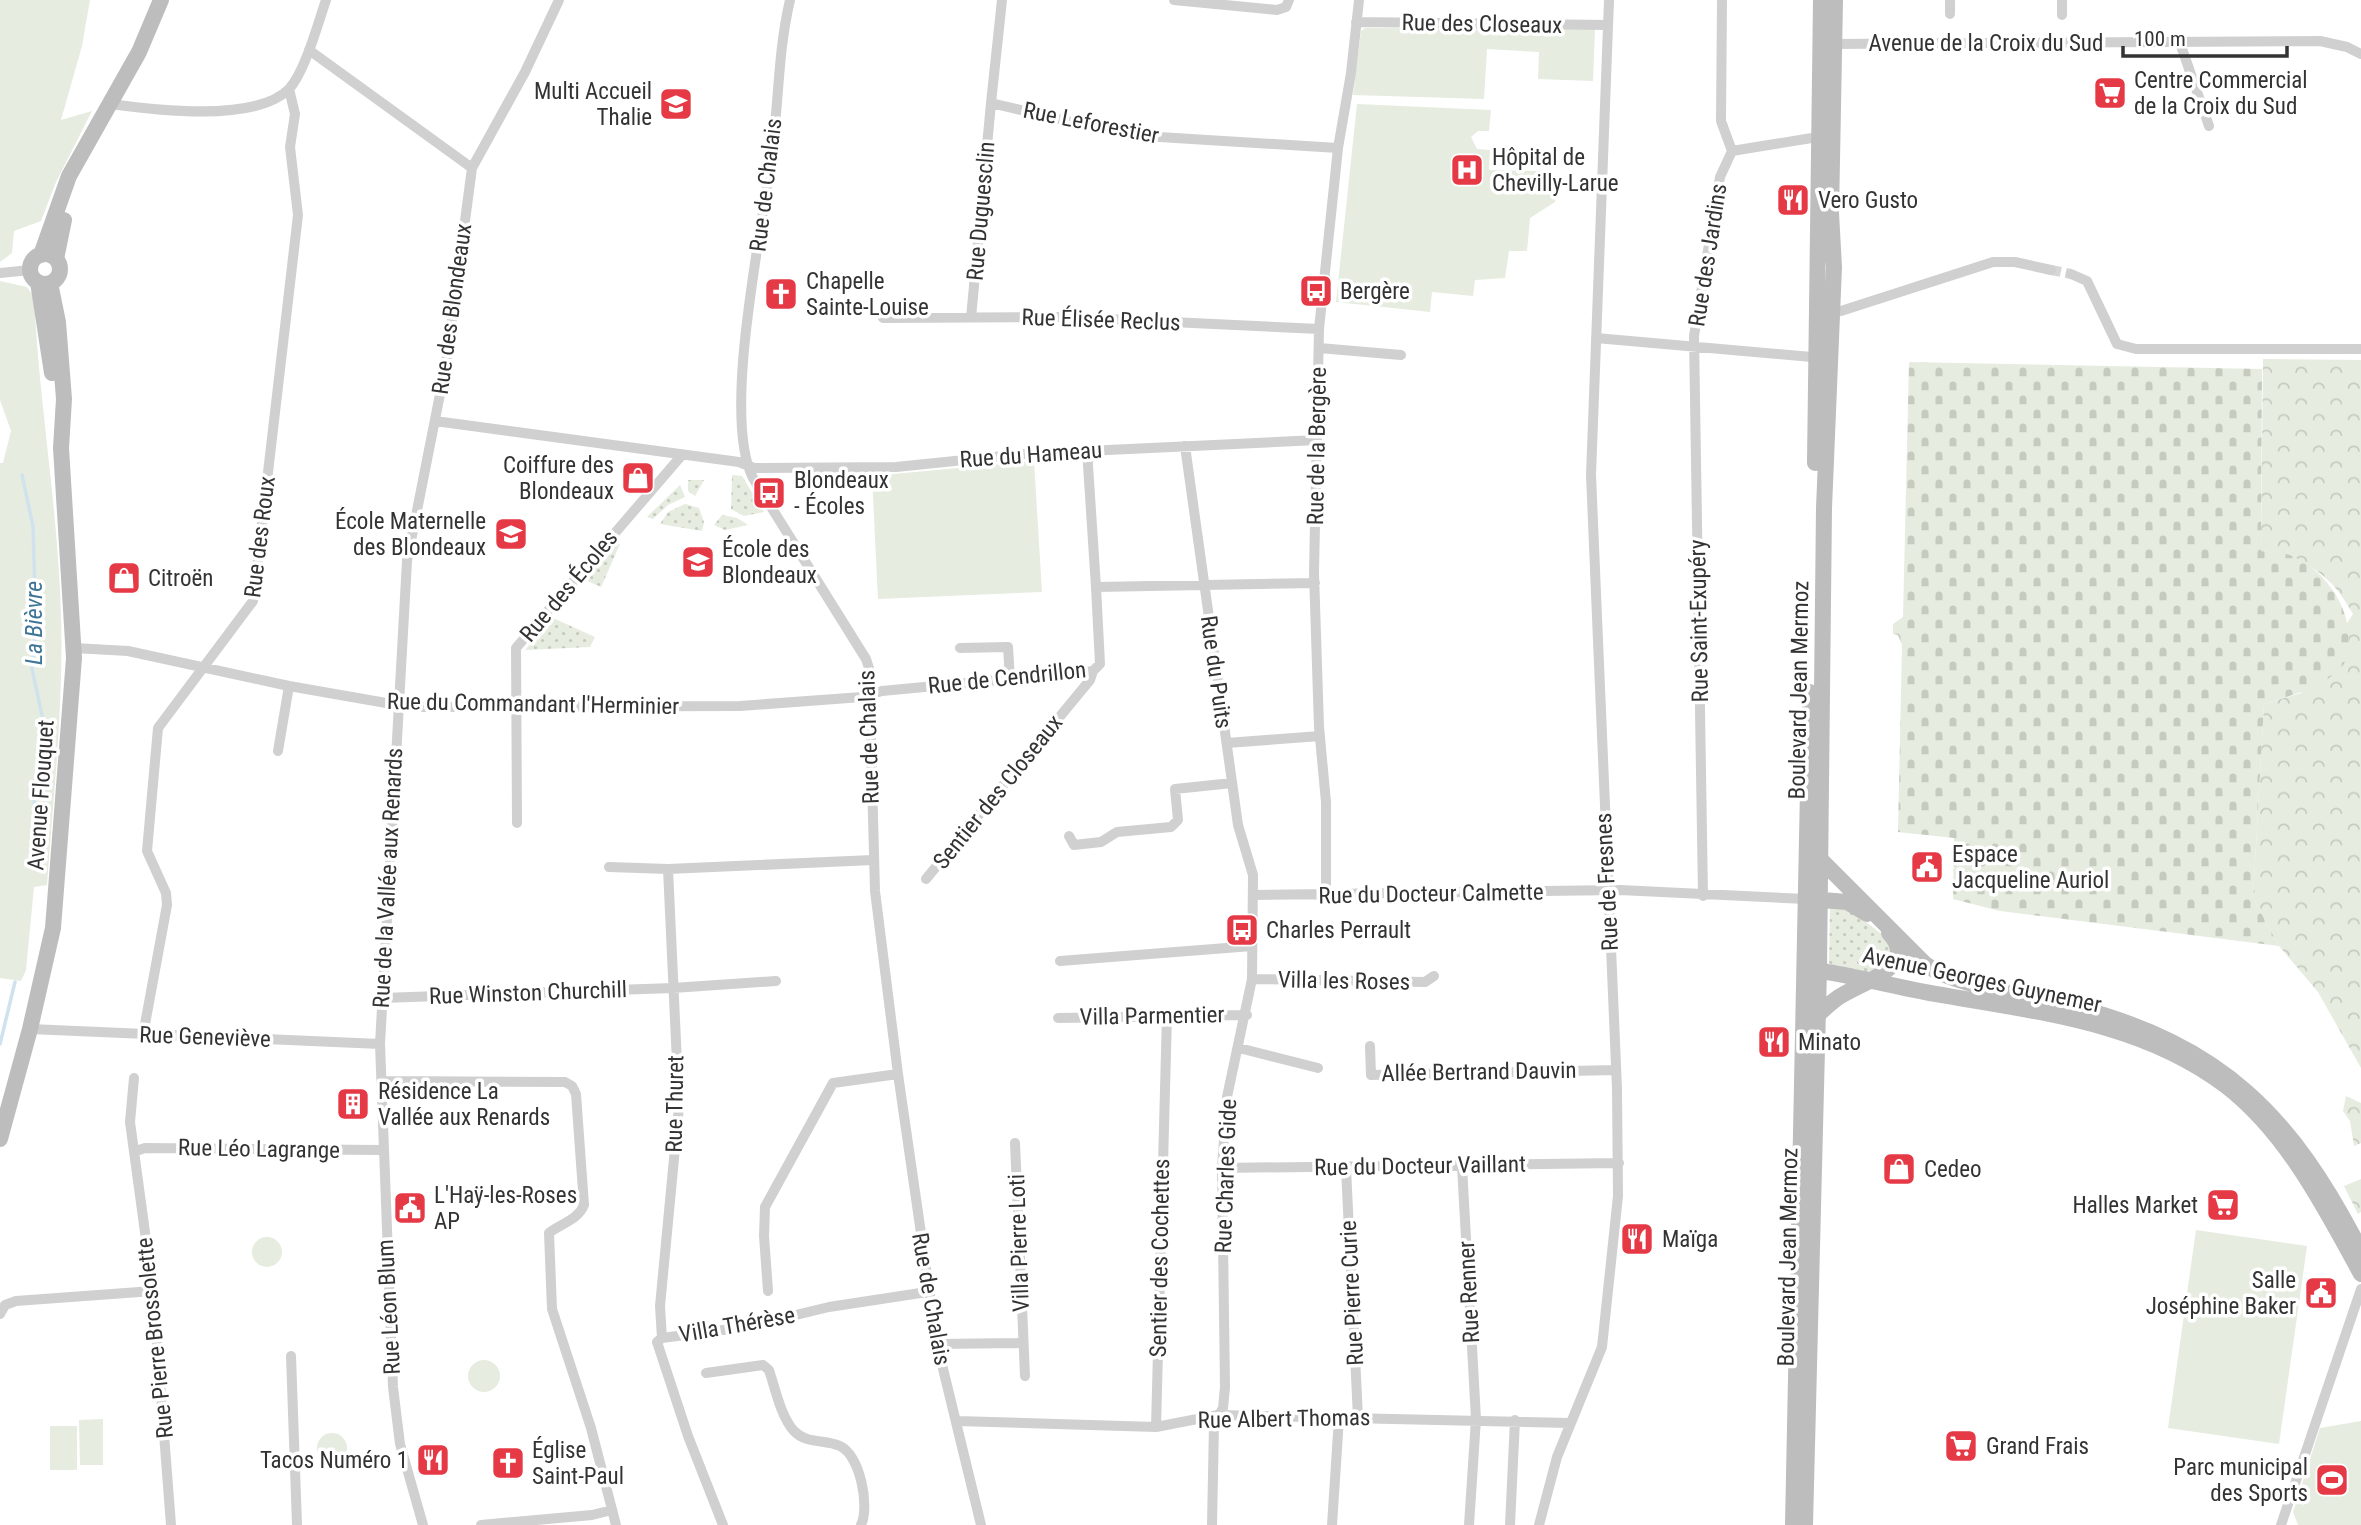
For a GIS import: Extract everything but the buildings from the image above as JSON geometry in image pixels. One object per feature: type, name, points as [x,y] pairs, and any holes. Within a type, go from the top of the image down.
[{"type":"main road","name":"Avenue Flouquet","points":[[49,257],[69,176],[139,52],[161,0]]},
{"type":"main road","name":"Boulevard Jean Mermoz","points":[[1802,1378],[1805,944],[1819,858],[1824,508],[1833,313],[1827,44],[1821,0]]},
{"type":"main road","name":"Boulevard Jean Mermoz","points":[[1802,1378],[1819,970],[1813,899],[1814,356],[1818,137],[1827,44],[1835,0]]},
{"type":"main road","name":"Avenue Flouquet","points":[[0,1139],[30,1029],[53,928],[59,878],[74,648],[61,448],[39,278],[33,261],[49,257]]},
{"type":"main road","name":"Avenue Flouquet","points":[[39,278],[60,271],[49,257]]},
{"type":"main road","name":"Avenue Georges Guynemer","points":[[1819,858],[1924,963],[1937,972],[2124,1021],[2168,1039],[2220,1068],[2243,1086],[2294,1140]]},
{"type":"main road","points":[[1813,899],[1847,902],[1885,925],[1895,940],[1898,956],[1892,966],[1842,995],[1818,1015]]},
{"type":"main road","points":[[1805,944],[1811,965],[1819,970]]},
{"type":"main road","name":"Avenue Georges Guynemer","points":[[1819,970],[2085,1021],[2152,1044],[2192,1064],[2226,1086],[2242,1101],[2298,1167],[2361,1274]]},
{"type":"main road","points":[[2220,1068],[2226,1086]]},
{"type":"main road","points":[[2242,1101],[2258,1106],[2294,1140],[2343,1216],[2361,1251]]},
{"type":"main road","points":[[1793,1525],[1802,1378]]},
{"type":"main road","points":[[1802,1378],[1805,1525]]},
{"type":"street","points":[[111,104],[203,113],[243,107],[274,98],[289,89],[309,50],[326,0]]},
{"type":"street","points":[[309,50],[472,168],[525,72],[559,0]]},
{"type":"street","name":"Rue de Chalais","points":[[790,0],[780,40],[775,127],[740,392],[746,465],[866,659],[870,695],[873,860],[898,1074],[937,1344],[981,1525]]},
{"type":"street","name":"Rue Leforestier","points":[[1002,0],[991,103],[1127,135],[1338,148]]},
{"type":"street","points":[[1174,0],[1277,10],[1286,7],[1289,0]]},
{"type":"street","name":"Rue de la Bergère","points":[[1326,895],[1326,802],[1320,736],[1315,583],[1319,329],[1338,148],[1359,0]]},
{"type":"street","name":"Rue de Fresnes","points":[[1539,1525],[1557,1457],[1602,1347],[1617,1216],[1619,1163],[1616,1070],[1591,475],[1609,0]]},
{"type":"street","points":[[1722,0],[1721,121],[1732,151],[1818,137]]},
{"type":"street","points":[[1950,0],[1950,13]]},
{"type":"street","points":[[2062,0],[2062,16]]},
{"type":"street","name":"Rue des Closeaux","points":[[1356,22],[1608,25]]},
{"type":"street","name":"Avenue de la Croix du Sud","points":[[1827,44],[2320,41],[2347,47],[2361,54]]},
{"type":"street","points":[[2180,43],[2209,126]]},
{"type":"street","name":"Rue des Roux","points":[[143,1035],[167,905],[166,892],[147,851],[157,733],[253,601],[298,215],[290,147],[295,114],[289,89]]},
{"type":"street","name":"Rue Duguesclin","points":[[971,318],[991,103]]},
{"type":"street","name":"Rue des Jardins","points":[[1695,347],[1720,177],[1732,151]]},
{"type":"street","name":"Rue des Blondeaux","points":[[472,168],[446,364],[435,421],[746,465]]},
{"type":"street","points":[[1815,298],[1833,313],[1993,262],[2015,262],[2051,270]]},
{"type":"street","points":[[0,273],[39,278]]},
{"type":"street","points":[[2071,274],[2087,281],[2117,344],[2136,349],[2361,349]]},
{"type":"street","name":"Rue Élisée Reclus","points":[[883,318],[1066,317],[1319,329]]},
{"type":"street","points":[[1596,338],[1831,359]]},
{"type":"street","name":"Rue Saint-Exupéry","points":[[1695,347],[1703,896]]},
{"type":"street","points":[[1319,348],[1401,355]]},
{"type":"street","name":"Rue de la Vallée aux Renards","points":[[380,1044],[407,561],[435,421]]},
{"type":"street","name":"Rue du Hameau","points":[[746,465],[754,468],[896,467],[1087,450],[1317,440]]},
{"type":"street","name":"Rue du Puits","points":[[1185,446],[1238,825],[1253,875],[1254,895]]},
{"type":"street","name":"Rue de Cendrillon","points":[[870,695],[882,691],[1093,671],[1100,664],[1087,450]]},
{"type":"street","name":"Rue des Écoles","points":[[517,823],[516,648],[682,455]]},
{"type":"street","points":[[1096,587],[1315,583]]},
{"type":"street","points":[[960,648],[1008,647],[1010,679]]},
{"type":"street","name":"Rue du Commandant l'Herminier","points":[[74,648],[128,651],[289,686],[397,705],[515,708],[740,706],[870,695]]},
{"type":"street","name":"Sentier des Closeaux","points":[[926,879],[1090,680],[1093,671]]},
{"type":"street","points":[[278,751],[289,686]]},
{"type":"street","points":[[1227,743],[1320,736]]},
{"type":"street","points":[[1069,835],[1074,845],[1101,842],[1117,832],[1171,827],[1178,820],[1175,789],[1232,783]]},
{"type":"street","points":[[609,867],[668,869],[873,860]]},
{"type":"street","name":"Rue Thuret","points":[[662,1338],[660,1307],[680,1105],[668,869]]},
{"type":"street","name":"Rue du Docteur Calmette","points":[[1254,895],[1608,890],[1813,899]]},
{"type":"street","name":"Rue Charles Gide","points":[[1212,1525],[1214,1432],[1223,1408],[1225,1387],[1222,1168],[1227,1097],[1247,1015],[1252,979],[1254,895]]},
{"type":"street","points":[[1060,961],[1252,946]]},
{"type":"street","name":"Villa les Roses","points":[[1252,979],[1425,982],[1434,976]]},
{"type":"street","name":"Rue Winston Churchill","points":[[382,998],[673,988],[776,981]]},
{"type":"street","name":"Sentier des Cochettes","points":[[1156,1427],[1167,1015]]},
{"type":"street","name":"Villa Parmentier","points":[[1058,1018],[1247,1015]]},
{"type":"street","name":"Rue Geneviève","points":[[30,1029],[380,1044]]},
{"type":"street","name":"Rue Léon Blum","points":[[380,1044],[393,1387],[400,1444],[423,1525]]},
{"type":"street","name":"Allée Bertrand Dauvin","points":[[1370,1046],[1371,1075],[1616,1070]]},
{"type":"street","points":[[1239,1048],[1318,1068]]},
{"type":"street","points":[[768,1291],[765,1207],[832,1083],[898,1074]]},
{"type":"street","name":"Rue Pierre Brossolette","points":[[134,1078],[130,1122],[153,1291],[172,1525]]},
{"type":"street","points":[[381,1081],[565,1082],[572,1086],[576,1094],[584,1205],[572,1220],[549,1233],[550,1294],[591,1428],[616,1525]]},
{"type":"street","name":"Villa Pierre Loti","points":[[1015,1143],[1026,1376]]},
{"type":"street","name":"Rue Léo Lagrange","points":[[136,1151],[145,1148],[383,1150]]},
{"type":"street","name":"Rue du Docteur Vaillant","points":[[1222,1168],[1619,1163]]},
{"type":"street","name":"Rue Renner","points":[[1462,1166],[1476,1419],[1469,1525]]},
{"type":"street","name":"Rue Pierre Curie","points":[[1346,1168],[1358,1418]]},
{"type":"street","points":[[2281,1525],[2361,1289]]},
{"type":"street","points":[[1,1311],[16,1301],[153,1291]]},
{"type":"street","name":"Villa Thérèse","points":[[723,1525],[688,1436],[657,1342],[662,1338],[746,1327],[829,1307],[928,1292]]},
{"type":"street","name":"Villa Pierre Loti","points":[[937,1344],[1023,1343]]},
{"type":"street","points":[[291,1356],[297,1525]]},
{"type":"street","points":[[706,1373],[763,1365],[769,1370],[791,1429],[802,1438],[837,1444],[848,1450],[864,1489],[866,1504],[861,1525]]},
{"type":"street","name":"Rue Albert Thomas","points":[[956,1421],[1156,1427],[1219,1415],[1572,1421]]},
{"type":"street","points":[[1332,1525],[1339,1418]]},
{"type":"street","points":[[1510,1525],[1515,1420]]},
{"type":"street","points":[[481,1525],[592,1515],[612,1510]]},
{"type":"green space","points":[[0,0],[90,0],[82,46],[61,120],[92,111],[56,182],[41,221],[14,231],[12,253],[0,262]]},
{"type":"green space","points":[[1365,28],[1595,29],[1593,81],[1538,79],[1539,52],[1487,49],[1484,99],[1353,95],[1361,31]]},
{"type":"green space","points":[[1357,104],[1491,110],[1489,131],[1478,131],[1471,137],[1477,149],[1490,150],[1489,170],[1537,171],[1540,182],[1556,197],[1555,202],[1530,218],[1527,251],[1509,251],[1505,278],[1475,280],[1473,296],[1432,292],[1430,312],[1336,302]]},
{"type":"green space","points":[[0,281],[27,287],[34,297],[61,615],[59,717],[47,885],[34,887],[26,970],[21,981],[0,978],[0,463],[3,463],[11,431],[0,400]]},
{"type":"green space","points":[[2263,359],[2361,360],[2361,1068],[2318,992],[2279,946],[2253,898],[2264,704],[2301,693],[2353,614],[2336,588],[2315,570],[2291,558],[2261,551]]},
{"type":"green space","points":[[1909,362],[2262,369],[2261,551],[2292,556],[2319,574],[2339,601],[2349,632],[2344,664],[2336,672],[2307,690],[2264,704],[2253,898],[2279,946],[2000,911],[1953,899],[1954,838],[1898,832],[1902,645],[1898,635],[1893,634],[1893,624],[1903,617]]},
{"type":"green space","points":[[1034,461],[1042,592],[878,599],[872,476]]},
{"type":"green space","points":[[732,475],[742,476],[764,512],[744,516],[731,509]]},
{"type":"green space","points":[[688,480],[704,480],[695,496],[688,491]]},
{"type":"green space","points":[[680,485],[685,497],[668,505],[653,519],[647,517]]},
{"type":"green space","points":[[685,504],[699,508],[704,522],[702,531],[660,524],[668,512]]},
{"type":"green space","points":[[722,515],[737,518],[748,525],[725,530],[714,525]]},
{"type":"green space","points":[[618,543],[620,544],[601,587],[585,580]]},
{"type":"green space","points":[[553,618],[595,637],[590,647],[525,650]]},
{"type":"green space","points":[[1830,907],[1848,908],[1888,939],[1892,956],[1883,966],[1874,971],[1861,972],[1839,969],[1829,963]]},
{"type":"green space","points":[[2346,1096],[2361,1103],[2361,1143],[2354,1146],[2350,1121],[2343,1111]]},
{"type":"green space","points":[[2361,1179],[2361,1212],[2358,1214],[2344,1186]]},
{"type":"green space","points":[[2196,1230],[2307,1246],[2279,1444],[2168,1428]]},
{"type":"green space","points":[[267,1237],[278,1241],[282,1252],[278,1263],[267,1267],[256,1263],[252,1252],[256,1241]]},
{"type":"green space","points":[[484,1360],[495,1365],[500,1376],[495,1387],[484,1392],[473,1387],[468,1376],[473,1365]]},
{"type":"green space","points":[[103,1419],[103,1465],[80,1465],[79,1420]]},
{"type":"green space","name":"Parc municipal des Sports","points":[[2361,1421],[2361,1525],[2298,1525],[2293,1512],[2320,1428]]},
{"type":"green space","points":[[50,1426],[77,1426],[77,1470],[50,1470]]},
{"type":"green space","points":[[332,1433],[338,1434],[346,1442],[346,1454],[338,1462],[332,1463],[326,1462],[318,1454],[317,1448],[318,1442],[326,1434]]},
{"type":"waterway","name":"La Bièvre","points":[[22,475],[33,526],[36,627],[32,669],[43,720],[41,756],[34,790],[36,855]]},
{"type":"waterway","name":"La Bièvre","points":[[0,1044],[15,982]]},
{"type":"tunnel","points":[[2051,270],[2071,274]]},
{"type":"place","name":"Centre Commercial de la Croix du Sud","points":[[2110,93]]},
{"type":"place","name":"Multi Accueil Thalie","points":[[676,104]]},
{"type":"place","name":"Hôpital de Chevilly-Larue","points":[[1467,170]]},
{"type":"place","name":"Vero Gusto","points":[[1793,200]]},
{"type":"place","name":"Bergère","points":[[1316,291]]},
{"type":"place","name":"Chapelle Sainte-Louise","points":[[781,294]]},
{"type":"place","name":"Coiffure des Blondeaux","points":[[638,478]]},
{"type":"place","name":"Blondeaux - Écoles","points":[[769,493]]},
{"type":"place","name":"École Maternelle des Blondeaux","points":[[511,534]]},
{"type":"place","name":"École des Blondeaux","points":[[698,562]]},
{"type":"place","name":"Citroën","points":[[124,578]]},
{"type":"place","name":"Espace Jacqueline Auriol","points":[[1927,867]]},
{"type":"place","name":"Charles Perrault","points":[[1242,930]]},
{"type":"place","name":"Minato","points":[[1774,1042]]},
{"type":"place","name":"Résidence La Vallée aux Renards","points":[[353,1104]]},
{"type":"place","name":"Cedeo","points":[[1899,1169]]},
{"type":"place","name":"Halles Market","points":[[2223,1205]]},
{"type":"place","name":"L'Haÿ-les-Roses AP","points":[[410,1208]]},
{"type":"place","name":"Maïga","points":[[1637,1239]]},
{"type":"place","name":"Salle Joséphine Baker","points":[[2321,1293]]},
{"type":"place","name":"Grand Frais","points":[[1961,1446]]},
{"type":"place","name":"Tacos Numéro 1","points":[[433,1460]]},
{"type":"place","name":"Église Saint-Paul","points":[[508,1463]]},
{"type":"place","name":"Parc municipal des Sports","points":[[2332,1480]]}]
